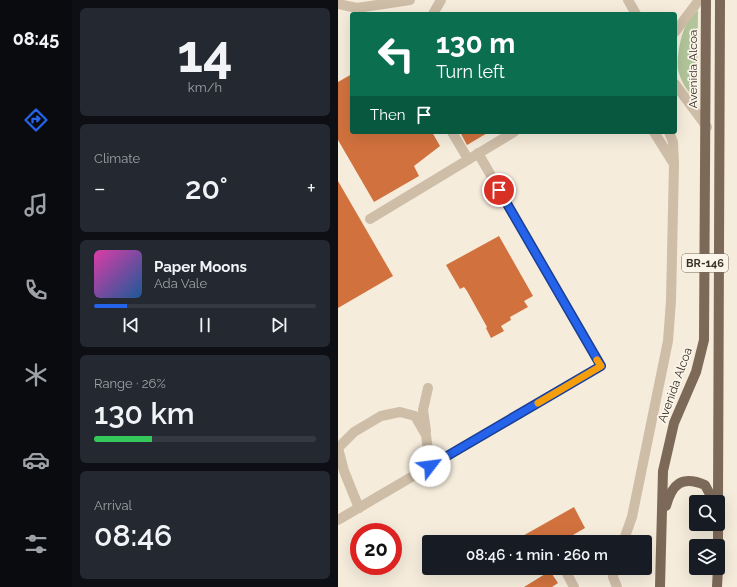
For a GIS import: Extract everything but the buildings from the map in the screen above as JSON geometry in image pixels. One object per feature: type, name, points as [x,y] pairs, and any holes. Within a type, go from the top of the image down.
[{"type":"main road","name":"Avenida Alcoa","points":[[658,586],[663,471],[674,423],[696,372],[704,340],[706,0]]},
{"type":"main road","name":"BR-146","points":[[718,495],[720,0]]},
{"type":"main road","points":[[662,519],[672,489],[682,482],[694,480],[705,485],[710,495]]},
{"type":"main road","points":[[717,587],[718,575]]},
{"type":"street","points":[[338,4],[357,8],[410,0]]},
{"type":"street","points":[[434,12],[442,0]]},
{"type":"street","points":[[628,0],[635,12]]},
{"type":"street","points":[[677,29],[699,0]]},
{"type":"street","points":[[677,87],[706,127]]},
{"type":"street","points":[[453,134],[468,159]]},
{"type":"street","points":[[370,219],[511,134]]},
{"type":"street","points":[[655,134],[674,164]]},
{"type":"street","points":[[626,535],[632,517],[668,341],[671,301],[674,164],[673,142],[670,134]]},
{"type":"street","points":[[338,520],[601,366],[478,153]]},
{"type":"street","points":[[428,388],[423,410],[430,466]]},
{"type":"street","points":[[359,508],[344,472],[338,448],[354,432],[381,416],[400,412],[415,416],[426,435]]},
{"type":"street","points":[[568,575],[574,587]]},
{"type":"street","points":[[613,575],[617,587]]},
{"type":"green space","points":[[698,10],[697,102],[682,81],[679,73],[678,62],[679,47],[685,26]]},
{"type":"slow traffic","points":[[538,403],[601,366],[597,360]]},
{"type":"route","points":[[430,466],[601,366],[499,190]]}]
